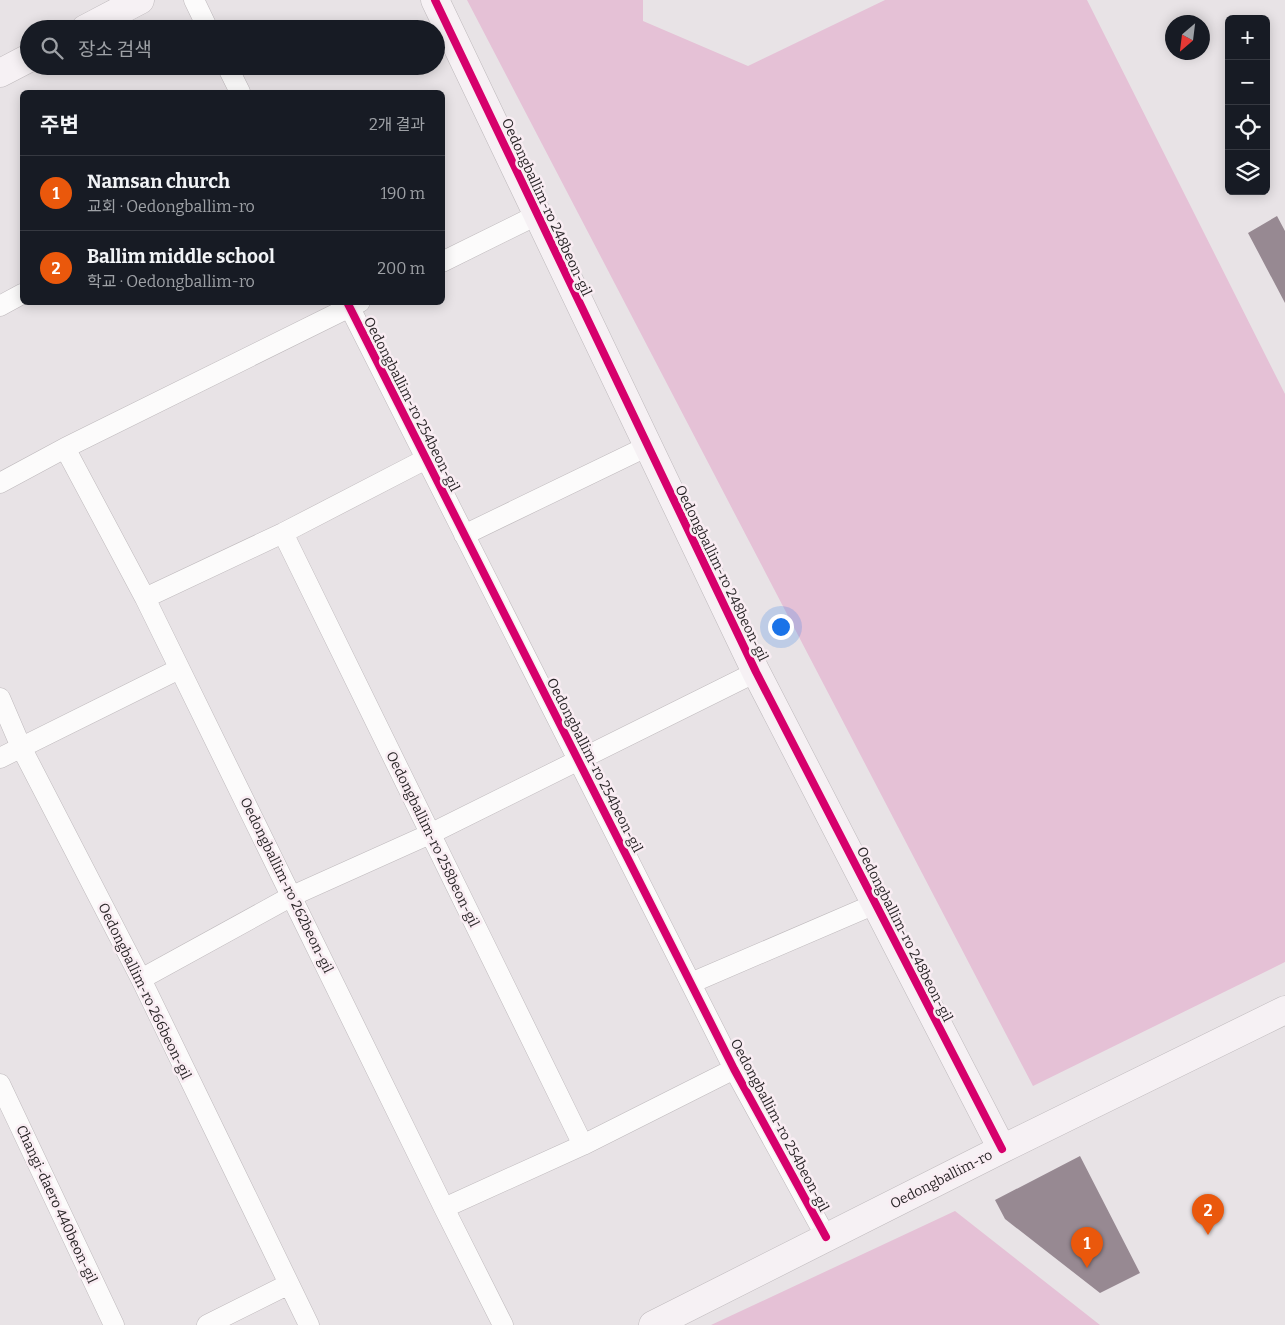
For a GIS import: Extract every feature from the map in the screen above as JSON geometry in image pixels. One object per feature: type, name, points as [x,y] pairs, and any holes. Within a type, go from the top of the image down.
[{"type":"street","points":[[101,20],[140,0]]},
{"type":"street","points":[[194,0],[204,20]]},
{"type":"street","name":"Oedongballim-ro 248beon-gil","points":[[435,0],[444,20]]},
{"type":"street","name":"Oedongballim-ro 248beon-gil","points":[[445,21],[756,672],[1002,1149]]},
{"type":"street","points":[[0,72],[20,62]]},
{"type":"street","points":[[232,75],[239,90]]},
{"type":"street","points":[[445,261],[537,215]]},
{"type":"street","points":[[0,306],[20,295]]},
{"type":"street","name":"Oedongballim-ro 254beon-gil","points":[[0,483],[65,448],[350,305]]},
{"type":"street","name":"Oedongballim-ro 254beon-gil","points":[[352,305],[426,459],[734,1069],[826,1237]]},
{"type":"street","points":[[464,535],[648,446]]},
{"type":"street","name":"Oedongballim-ro 262beon-gil","points":[[65,448],[145,598],[503,1325]]},
{"type":"street","name":"Oedongballim-ro 254beon-gil","points":[[145,598],[282,533],[426,459]]},
{"type":"street","name":"Oedongballim-ro 258beon-gil","points":[[282,533],[583,1145]]},
{"type":"street","points":[[0,758],[179,669]]},
{"type":"street","points":[[141,979],[292,896],[430,834],[756,672]]},
{"type":"street","name":"Oedongballim-ro 266beon-gil","points":[[0,698],[22,747],[141,979],[309,1325]]},
{"type":"street","points":[[691,983],[875,904]]},
{"type":"street","name":"Oedongballim-ro","points":[[653,1325],[1002,1149],[1285,1010]]},
{"type":"street","name":"Oedongballim-ro 254beon-gil","points":[[444,1208],[583,1145],[734,1069]]},
{"type":"street","name":"Changi-daero 440beon-gil","points":[[0,1084],[114,1325]]},
{"type":"street","points":[[207,1325],[289,1284]]},
{"type":"shaded area","points":[[467,0],[643,0],[643,21],[748,66],[885,0],[1087,0],[1285,394],[1285,962],[1033,1086]]},
{"type":"shaded area","points":[[955,1211],[1100,1325],[711,1325]]},
{"type":"building","points":[[1277,216],[1285,231],[1285,303],[1248,233]]},
{"type":"building","points":[[1080,1156],[1140,1273],[1100,1293],[1005,1219],[995,1200]]},
{"type":"cycle path","points":[[435,0],[445,20]]},
{"type":"cycle path","points":[[445,21],[756,672],[1002,1149]]},
{"type":"cycle path","points":[[349,305],[734,1069],[826,1237]]},
{"type":"place","name":"Ballim middle school","points":[[1208,1235]]},
{"type":"place","name":"Namsan church","points":[[1087,1268]]}]
